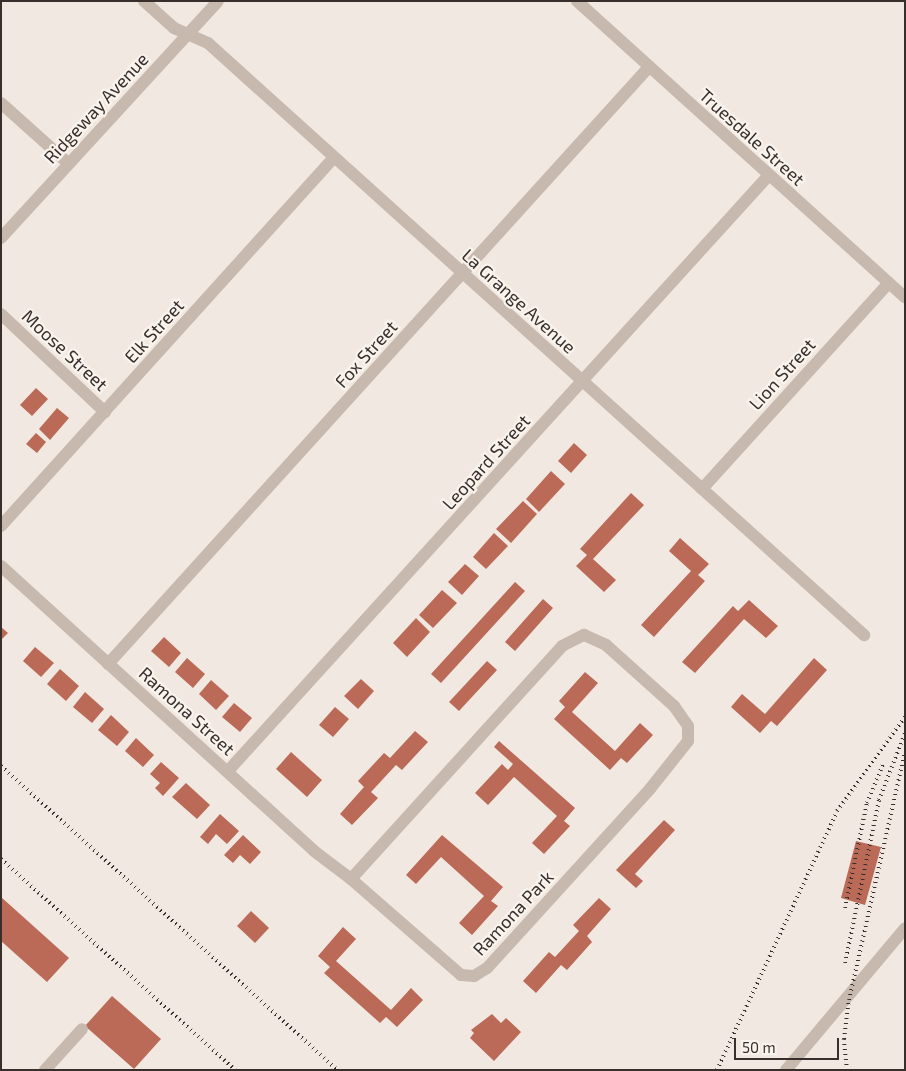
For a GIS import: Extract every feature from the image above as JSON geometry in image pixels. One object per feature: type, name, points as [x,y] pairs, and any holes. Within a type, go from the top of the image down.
[{"type":"street","name":"La Grange Avenue","points":[[144,1],[188,34],[208,43],[333,158],[864,635]]},
{"type":"street","name":"Ridgeway Avenue","points":[[1,238],[218,1]]},
{"type":"street","name":"Truesdale Street","points":[[577,1],[905,298]]},
{"type":"street","name":"Fox Street","points":[[108,664],[649,67]]},
{"type":"street","points":[[1,103],[68,164]]},
{"type":"street","name":"Elk Street","points":[[1,526],[333,158]]},
{"type":"street","name":"Leopard Street","points":[[228,772],[769,176]]},
{"type":"street","name":"Lion Street","points":[[702,489],[889,283]]},
{"type":"street","name":"Moose Street","points":[[1,314],[105,412]]},
{"type":"street","name":"Ramona Street","points":[[1,566],[228,772],[351,879]]},
{"type":"street","name":"Ramona Park","points":[[592,636],[606,644],[674,706],[688,726],[688,741],[675,760],[481,973],[467,977],[456,973],[351,879],[562,646],[576,637],[592,636]]},
{"type":"street","points":[[786,1070],[905,928]]},
{"type":"street","points":[[45,1070],[82,1029]]},
{"type":"building","points":[[36,388],[48,399],[32,416],[20,405]]},
{"type":"building","points":[[57,408],[69,418],[50,440],[39,429]]},
{"type":"building","points":[[36,433],[46,442],[37,453],[26,444]]},
{"type":"building","points":[[574,443],[587,455],[571,473],[558,461]]},
{"type":"building","points":[[551,471],[565,484],[539,512],[526,499]]},
{"type":"building","points":[[631,493],[644,505],[593,559],[616,580],[604,592],[576,566],[587,555],[580,549]]},
{"type":"building","points":[[523,501],[537,514],[511,543],[496,529]]},
{"type":"building","points":[[494,533],[508,546],[486,569],[473,557]]},
{"type":"building","points":[[680,538],[709,564],[698,575],[705,581],[654,637],[641,625],[691,571],[669,551]]},
{"type":"building","points":[[465,564],[479,576],[462,595],[448,582]]},
{"type":"building","points":[[515,582],[525,591],[441,683],[431,674]]},
{"type":"building","points":[[442,590],[457,603],[433,628],[419,615]]},
{"type":"building","points":[[543,599],[553,608],[515,651],[505,642]]},
{"type":"building","points":[[749,600],[778,626],[766,638],[744,619],[695,673],[682,662],[733,606],[738,611]]},
{"type":"building","points":[[416,618],[430,632],[407,657],[393,643]]},
{"type":"building","points":[[1,627],[8,633],[1,640]]},
{"type":"building","points":[[164,637],[181,653],[169,667],[151,651]]},
{"type":"building","points":[[35,647],[54,663],[41,677],[23,661]]},
{"type":"building","points":[[187,658],[205,674],[193,688],[175,672]]},
{"type":"building","points":[[814,658],[827,670],[777,726],[771,721],[760,733],[731,707],[742,694],[765,714]]},
{"type":"building","points":[[487,661],[497,670],[459,711],[449,702]]},
{"type":"building","points":[[60,669],[79,686],[66,701],[47,684]]},
{"type":"building","points":[[585,672],[598,683],[572,712],[615,751],[640,723],[653,735],[627,763],[621,758],[610,770],[554,719],[565,707],[559,701]]},
{"type":"building","points":[[361,679],[374,691],[358,709],[344,696]]},
{"type":"building","points":[[211,680],[229,696],[216,710],[199,694]]},
{"type":"building","points":[[85,692],[104,709],[92,723],[73,707]]},
{"type":"building","points":[[234,703],[252,718],[240,732],[222,717]]},
{"type":"building","points":[[335,707],[349,719],[333,737],[319,725]]},
{"type":"building","points":[[111,715],[129,732],[117,746],[98,730]]},
{"type":"building","points":[[415,731],[428,742],[402,770],[396,765],[371,792],[378,798],[352,825],[340,814],[364,787],[358,781],[384,753],[390,758]]},
{"type":"building","points":[[136,738],[154,755],[143,767],[125,751]]},
{"type":"building","points":[[499,741],[575,808],[564,821],[570,826],[544,854],[532,843],[557,816],[514,777],[488,805],[475,793],[502,764],[508,770],[513,764],[494,747]]},
{"type":"building","points":[[291,752],[322,780],[307,797],[276,769]]},
{"type":"building","points":[[161,762],[179,778],[163,796],[155,788],[160,783],[150,774]]},
{"type":"building","points":[[186,783],[210,805],[197,819],[172,797]]},
{"type":"building","points":[[220,814],[239,831],[227,844],[216,834],[208,844],[200,837]]},
{"type":"building","points":[[664,820],[675,830],[635,874],[643,881],[636,888],[616,870]]},
{"type":"building","points":[[243,835],[261,852],[250,864],[240,855],[233,863],[224,855]]},
{"type":"building","points":[[442,835],[503,887],[491,901],[498,906],[472,935],[459,923],[484,896],[441,857],[416,884],[406,875]]},
{"type":"building","points":[[856,841],[881,847],[865,905],[841,898]]},
{"type":"building","points":[[1,897],[69,958],[47,982],[1,941]]},
{"type":"building","points":[[599,898],[611,909],[587,936],[592,942],[567,970],[561,965],[536,993],[523,981],[549,952],[555,957],[579,931],[573,925]]},
{"type":"building","points":[[251,911],[269,928],[255,943],[237,926]]},
{"type":"building","points":[[343,927],[356,939],[336,961],[391,1010],[411,988],[423,1000],[397,1027],[386,1017],[380,1023],[324,973],[330,967],[318,956]]},
{"type":"building","points":[[112,996],[161,1039],[134,1069],[85,1026]]},
{"type":"building","points":[[492,1014],[501,1023],[506,1018],[521,1032],[494,1061],[470,1038],[474,1033],[471,1030]]},
{"type":"railway","points":[[717,1070],[837,811],[905,717]]},
{"type":"railway","points":[[845,963],[879,800],[905,733]]},
{"type":"railway","points":[[847,1070],[844,1039],[849,1000],[905,752]]},
{"type":"railway","points":[[845,908],[867,803],[884,762]]},
{"type":"railway","points":[[1,766],[338,1070]]},
{"type":"railway","points":[[1,859],[235,1070]]}]
